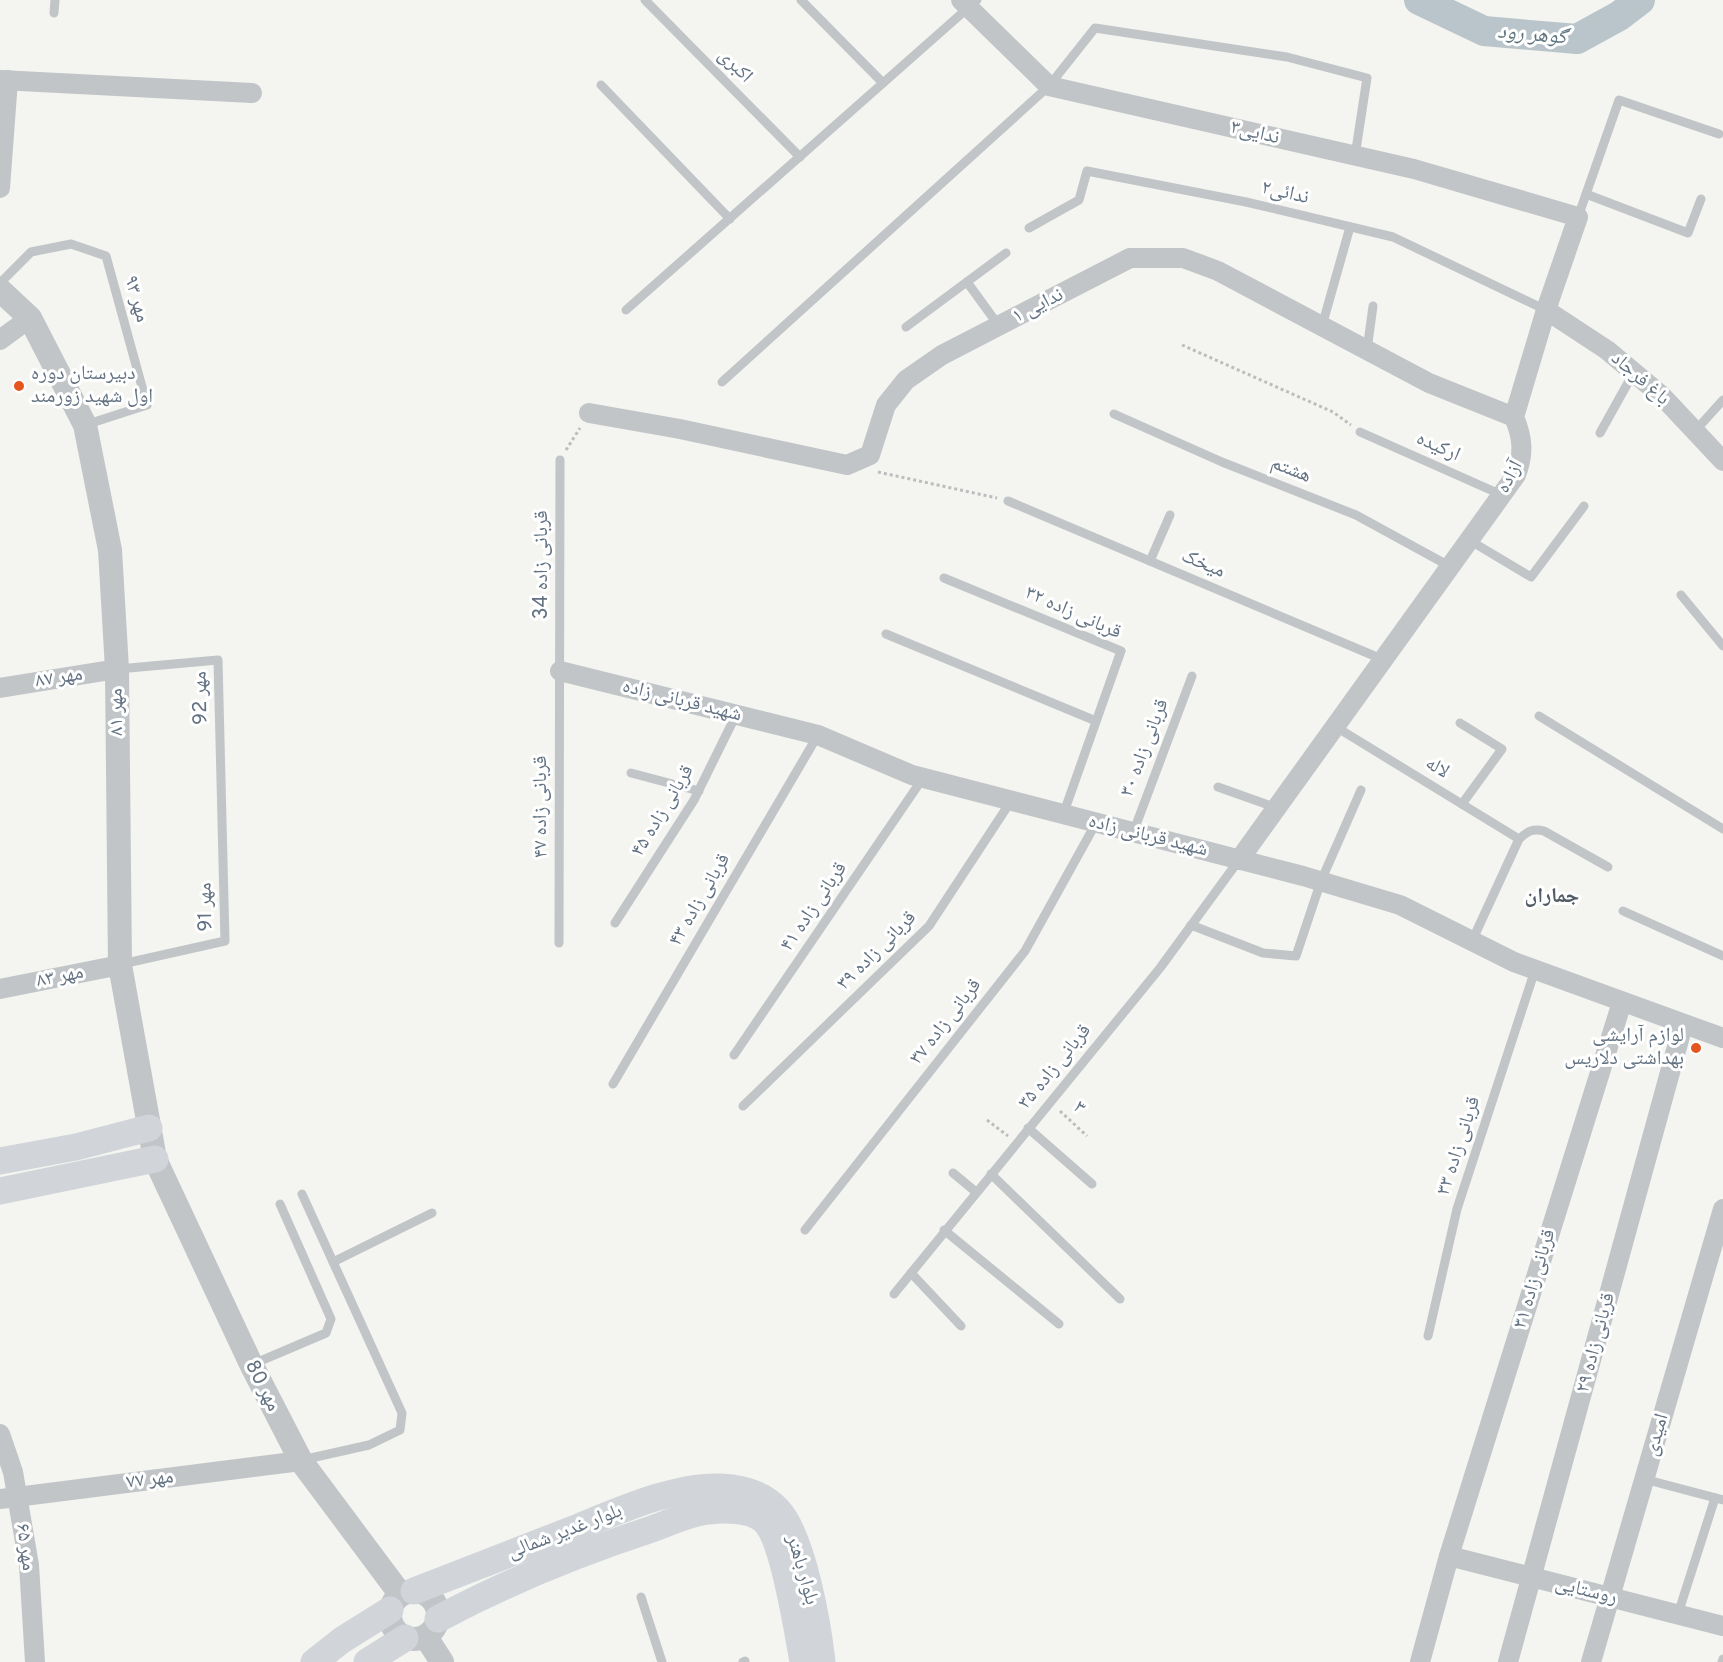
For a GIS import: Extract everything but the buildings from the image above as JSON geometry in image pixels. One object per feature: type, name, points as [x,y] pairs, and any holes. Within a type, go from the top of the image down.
[{"type":"main road","points":[[0,1161],[76,1147],[149,1128]]},
{"type":"main road","points":[[0,1191],[155,1159]]},
{"type":"main road","name":"بلوار غدیر شمالی","points":[[314,1662],[402,1599],[651,1499],[698,1489],[719,1499],[707,1510],[599,1546],[485,1594],[367,1662]]},
{"type":"main road","name":"بلوار باهنر","points":[[719,1499],[746,1490],[762,1497],[778,1510],[789,1525],[798,1549],[813,1606],[818,1660]]},
{"type":"street","points":[[969,3],[1049,86]]},
{"type":"street","points":[[0,188],[4,80],[252,93]]},
{"type":"street","name":"ندایی۳","points":[[1049,86],[1414,169],[1578,217]]},
{"type":"street","points":[[1514,417],[1546,310],[1578,217]]},
{"type":"street","name":"ندایی ۱","points":[[847,465],[870,455],[886,405],[906,380],[942,355],[1130,258],[1183,258],[1218,271],[1429,383],[1514,417]]},
{"type":"street","name":"مهر ۸۱","points":[[0,290],[30,318],[85,425],[110,550],[117,669],[120,965],[155,1159]]},
{"type":"street","name":"باغ فرجاد","points":[[1546,310],[1607,350],[1634,372],[1662,396],[1723,461]]},
{"type":"street","points":[[0,340],[30,318]]},
{"type":"street","points":[[589,413],[680,429],[847,465]]},
{"type":"street","name":"آزاده","points":[[1239,860],[1516,475],[1523,448],[1520,431],[1514,417]]},
{"type":"street","name":"مهر ۸۷","points":[[0,688],[117,669]]},
{"type":"street","name":"شهید قربانی زاده","points":[[560,671],[818,735],[912,775],[1321,881],[1400,905],[1514,962],[1723,1038]]},
{"type":"street","name":"مهر ۸۳","points":[[0,989],[120,965]]},
{"type":"street","name":"قربانی زاده ۳۱","points":[[1420,1662],[1449,1556],[1622,1002]]},
{"type":"street","name":"قربانی زاده ۲۹","points":[[1508,1662],[1683,1025]]},
{"type":"street","name":"مهر 80","points":[[155,1159],[250,1364],[301,1461],[402,1599]]},
{"type":"street","name":"امیدی","points":[[1591,1662],[1723,1209]]},
{"type":"street","name":"مهر ۶۵","points":[[0,1434],[13,1472],[9,1498],[29,1565],[35,1662]]},
{"type":"street","name":"مهر ۷۷","points":[[9,1498],[301,1461]]},
{"type":"street","name":"روستایی","points":[[1449,1556],[1723,1626]]},
{"type":"street","points":[[424,1593],[433,1599],[438,1608],[423,1631],[393,1627],[402,1599],[424,1593]]},
{"type":"street","points":[[423,1631],[442,1662]]},
{"type":"lane","points":[[54,13],[55,0]]},
{"type":"lane","name":"اکبری","points":[[645,0],[800,157]]},
{"type":"lane","points":[[801,0],[883,83]]},
{"type":"lane","points":[[627,310],[883,83],[969,3]]},
{"type":"lane","points":[[722,382],[1049,86],[1095,28],[1287,57],[1367,78],[1355,156]]},
{"type":"lane","points":[[601,85],[730,219]]},
{"type":"lane","points":[[1578,217],[1619,100],[1719,134]]},
{"type":"lane","name":"ندائی۲","points":[[1029,228],[1079,200],[1088,171],[1246,202],[1393,237],[1546,310]]},
{"type":"lane","points":[[1586,194],[1688,233],[1701,199]]},
{"type":"lane","points":[[1322,327],[1350,227]]},
{"type":"lane","name":"مهر ۹۳","points":[[0,283],[31,252],[71,244],[106,256],[147,405],[85,425]]},
{"type":"lane","points":[[906,327],[1006,253]]},
{"type":"lane","points":[[968,282],[999,326]]},
{"type":"lane","points":[[1367,351],[1373,306]]},
{"type":"lane","points":[[1600,433],[1634,372]]},
{"type":"lane","points":[[1695,431],[1723,400]]},
{"type":"lane","name":"هشتم","points":[[1114,414],[1222,462],[1356,515],[1451,567]]},
{"type":"lane","name":"ارکیده","points":[[1360,432],[1502,495]]},
{"type":"lane","name":"قربانی زاده 34","points":[[560,671],[561,460]]},
{"type":"lane","name":"میخک","points":[[1008,501],[1384,660]]},
{"type":"lane","points":[[1469,540],[1531,577],[1584,506]]},
{"type":"lane","points":[[1150,561],[1170,514]]},
{"type":"lane","name":"قربانی زاده ۳۲","points":[[944,578],[1121,651],[1063,815]]},
{"type":"lane","points":[[1681,595],[1723,646]]},
{"type":"lane","points":[[886,634],[1096,721]]},
{"type":"lane","name":"مهر 92","points":[[117,669],[218,660],[221,801]]},
{"type":"lane","name":"قربانی زاده ۴۷","points":[[559,943],[560,671]]},
{"type":"lane","name":"قربانی زاده ۳۰","points":[[1132,833],[1192,676]]},
{"type":"lane","name":"قربانی زاده ۴۵","points":[[615,923],[699,790],[736,715]]},
{"type":"lane","points":[[1539,716],[1723,829]]},
{"type":"lane","points":[[1460,723],[1502,749],[1462,804]]},
{"type":"lane","name":"لاله","points":[[1336,727],[1519,839]]},
{"type":"lane","name":"قربانی زاده ۴۳","points":[[613,1084],[818,735]]},
{"type":"lane","points":[[631,773],[699,790]]},
{"type":"lane","name":"قربانی زاده ۴۱","points":[[734,1055],[923,778]]},
{"type":"lane","points":[[1218,787],[1277,808]]},
{"type":"lane","points":[[1191,926],[1263,953],[1296,956],[1321,881],[1361,790]]},
{"type":"lane","name":"مهر 91","points":[[120,965],[225,941],[221,801]]},
{"type":"lane","name":"قربانی زاده ۳۹","points":[[743,1106],[929,926],[1011,801]]},
{"type":"lane","name":"قربانی زاده ۳۷","points":[[805,1230],[1025,951],[1095,823]]},
{"type":"lane","points":[[1472,941],[1519,839],[1527,831],[1536,829],[1544,831],[1608,867]]},
{"type":"lane","name":"قربانی زاده ۳۵","points":[[894,1294],[1153,976],[1239,860]]},
{"type":"lane","points":[[1623,911],[1723,956]]},
{"type":"lane","name":"قربانی زاده ۳۳","points":[[1428,1336],[1457,1209],[1535,970]]},
{"type":"lane","points":[[1029,1128],[1092,1184]]},
{"type":"lane","points":[[953,1173],[976,1192]]},
{"type":"lane","points":[[991,1174],[1120,1299]]},
{"type":"lane","points":[[301,1461],[369,1445],[400,1430],[402,1413],[303,1194]]},
{"type":"lane","points":[[250,1364],[326,1333],[330,1319],[280,1204]]},
{"type":"lane","points":[[333,1262],[432,1213]]},
{"type":"lane","points":[[944,1230],[1059,1324]]},
{"type":"lane","points":[[911,1273],[960,1326]]},
{"type":"lane","points":[[1644,1479],[1719,1499],[1678,1614]]},
{"type":"lane","points":[[641,1597],[662,1662]]},
{"type":"path","points":[[1182,345],[1333,412],[1360,432]]},
{"type":"path","points":[[561,460],[589,413]]},
{"type":"path","points":[[847,465],[1008,501]]},
{"type":"path","name":"۳","points":[[1050,1101],[1087,1136]]},
{"type":"path","points":[[987,1120],[1016,1143]]},
{"type":"waterway","name":"گوهر رود","points":[[1419,0],[1484,31],[1577,39],[1619,16],[1640,0]]},
{"type":"place","name":"دبیرستان دوره اول شهید زورمند","points":[[19,386]]},
{"type":"place","name":"لوازم آرایشی بهداشتی دلاریس","points":[[1696,1048]]},
{"type":"district","name":"جماران","points":[[1552,896]]}]
